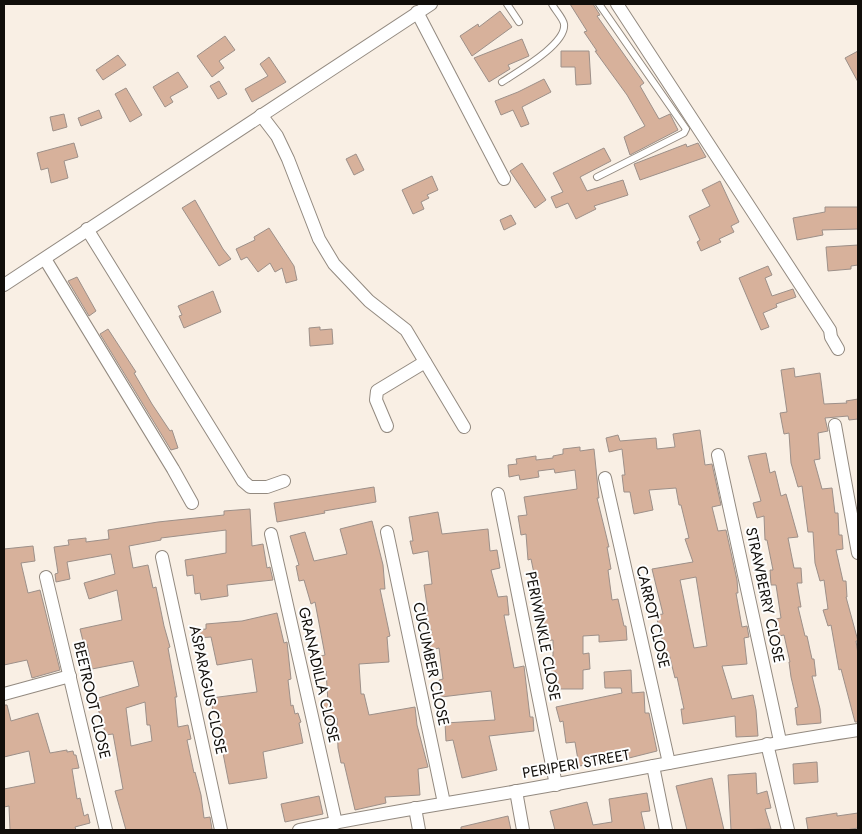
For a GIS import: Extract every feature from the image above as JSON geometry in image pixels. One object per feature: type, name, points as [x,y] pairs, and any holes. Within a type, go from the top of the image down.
[{"type":"street","points":[[4,285],[430,4]]},
{"type":"street","points":[[617,4],[830,330],[831,337],[838,349]]},
{"type":"street","points":[[417,12],[504,179]]},
{"type":"street","points":[[261,115],[277,136],[318,239],[334,264],[369,301],[406,330],[464,427]]},
{"type":"street","points":[[88,229],[243,480],[250,487],[267,487],[284,482]]},
{"type":"street","points":[[45,259],[192,503]]},
{"type":"street","points":[[387,426],[376,400],[377,391],[425,362]]},
{"type":"street","points":[[835,426],[858,553]]},
{"type":"street","name":"STRAWBERRY CLOSE","points":[[718,455],[774,742],[788,830]]},
{"type":"street","name":"CARROT CLOSE","points":[[605,478],[669,763]]},
{"type":"street","name":"PERIWINKLE CLOSE","points":[[498,494],[556,785]]},
{"type":"street","name":"CUCUMBER CLOSE","points":[[387,532],[444,803]]},
{"type":"street","name":"GRANADILLA CLOSE","points":[[271,534],[336,822]]},
{"type":"street","name":"ASPARAGUS CLOSE","points":[[162,558],[221,830]]},
{"type":"street","name":"BEETROOT CLOSE","points":[[46,577],[106,830]]},
{"type":"street","points":[[4,694],[70,676]]},
{"type":"street","name":"PERIPERI STREET","points":[[299,830],[415,808],[556,785],[774,742],[858,730]]},
{"type":"street","points":[[653,766],[666,830]]},
{"type":"street","points":[[516,791],[523,830]]},
{"type":"street","points":[[415,808],[419,830]]},
{"type":"lane","points":[[507,4],[519,22]]},
{"type":"lane","points":[[502,82],[551,48],[563,32],[564,23],[552,4]]},
{"type":"lane","points":[[597,178],[684,133],[686,129],[599,4]]},
{"type":"building","points":[[570,4],[593,4],[600,15],[597,16],[644,83],[640,86],[659,119],[670,114],[678,130],[630,155],[624,137],[645,126],[627,95],[595,51],[597,51],[584,32],[587,31]]},
{"type":"building","points":[[500,11],[512,27],[472,56],[460,36],[478,24],[479,27]]},
{"type":"building","points":[[225,36],[235,50],[219,61],[224,68],[212,77],[197,56]]},
{"type":"building","points":[[522,39],[529,56],[508,65],[510,69],[489,82],[474,58]]},
{"type":"building","points":[[561,51],[589,51],[591,84],[576,85],[575,67],[561,67]]},
{"type":"building","points":[[858,51],[858,82],[845,58]]},
{"type":"building","points":[[118,55],[126,65],[103,80],[96,70]]},
{"type":"building","points":[[269,57],[286,82],[252,102],[245,89],[268,76],[260,64]]},
{"type":"building","points":[[178,72],[188,87],[170,97],[173,102],[165,107],[153,87]]},
{"type":"building","points":[[544,79],[551,92],[522,107],[529,124],[521,127],[513,110],[501,115],[495,101]]},
{"type":"building","points":[[219,81],[227,94],[218,99],[210,86]]},
{"type":"building","points":[[126,88],[142,115],[130,122],[115,94]]},
{"type":"building","points":[[99,110],[102,118],[81,126],[78,118]]},
{"type":"building","points":[[64,114],[67,127],[53,131],[50,117]]},
{"type":"building","points":[[74,143],[78,157],[64,161],[68,178],[51,183],[48,168],[41,170],[37,153]]},
{"type":"building","points":[[698,143],[706,157],[640,180],[634,164],[686,144],[687,147]]},
{"type":"building","points":[[604,148],[611,161],[580,177],[587,191],[623,180],[628,195],[594,206],[596,209],[576,219],[568,203],[556,208],[551,197],[563,192],[553,173]]},
{"type":"building","points":[[356,154],[364,170],[354,175],[346,159]]},
{"type":"building","points":[[522,163],[546,200],[535,208],[510,171]]},
{"type":"building","points":[[432,176],[438,190],[427,195],[429,198],[421,202],[424,209],[413,214],[402,190]]},
{"type":"building","points":[[720,181],[739,222],[731,226],[734,232],[719,239],[721,242],[701,251],[697,242],[700,240],[689,216],[710,206],[702,190]]},
{"type":"building","points":[[195,200],[223,249],[231,259],[219,266],[182,208]]},
{"type":"building","points":[[825,207],[858,207],[858,229],[822,230],[823,235],[797,240],[793,218],[825,212]]},
{"type":"building","points":[[511,215],[516,224],[504,230],[500,220]]},
{"type":"building","points":[[269,228],[294,266],[297,280],[286,283],[282,268],[275,272],[270,263],[258,272],[247,257],[241,260],[236,249],[255,240],[254,237]]},
{"type":"building","points":[[858,245],[858,265],[851,266],[851,269],[828,271],[826,247]]},
{"type":"building","points":[[768,266],[772,275],[765,278],[772,296],[793,289],[796,297],[776,304],[777,307],[763,313],[769,327],[761,330],[739,278]]},
{"type":"building","points":[[77,277],[96,311],[89,316],[68,281]]},
{"type":"building","points":[[213,291],[221,312],[184,328],[179,316],[182,315],[178,306]]},
{"type":"building","points":[[320,327],[320,330],[332,329],[333,344],[310,346],[309,328]]},
{"type":"building","points":[[108,329],[136,372],[134,373],[152,404],[170,431],[172,430],[178,448],[171,450],[100,334]]},
{"type":"building","points":[[794,368],[795,377],[820,373],[824,404],[847,403],[846,401],[858,399],[858,419],[849,420],[848,416],[825,418],[828,431],[818,433],[820,459],[814,460],[822,489],[832,488],[835,513],[838,513],[839,535],[842,535],[843,549],[836,550],[843,581],[846,581],[846,597],[858,641],[856,641],[858,654],[858,722],[855,722],[841,669],[839,670],[831,625],[828,626],[823,610],[828,609],[824,580],[820,581],[815,563],[813,532],[808,532],[802,486],[798,487],[791,463],[789,433],[784,434],[780,413],[787,412],[781,370]]},
{"type":"building","points":[[700,430],[705,465],[712,464],[721,505],[712,507],[718,531],[726,530],[737,580],[738,593],[736,593],[742,627],[747,626],[749,637],[744,638],[747,664],[722,666],[732,699],[753,695],[758,736],[736,737],[735,716],[683,724],[681,709],[684,709],[677,677],[675,678],[669,654],[666,655],[656,615],[663,614],[652,569],[693,562],[685,539],[689,538],[681,505],[679,505],[676,488],[649,490],[653,510],[634,514],[630,492],[624,492],[622,475],[625,475],[622,449],[609,452],[606,438],[618,435],[620,441],[656,438],[657,449],[675,447],[673,434]],"holes":[[[696,577],[707,646],[694,648],[680,580]]]},
{"type":"building","points":[[580,447],[580,451],[594,449],[599,498],[597,498],[609,547],[607,547],[611,569],[608,570],[612,600],[618,599],[624,626],[626,626],[627,640],[599,642],[599,635],[583,636],[583,654],[589,653],[590,669],[583,670],[583,689],[557,689],[556,672],[552,673],[550,657],[553,656],[553,640],[543,641],[540,611],[544,610],[531,559],[528,560],[526,534],[521,535],[518,516],[527,515],[524,497],[577,489],[575,470],[555,473],[554,469],[538,471],[539,477],[520,480],[519,475],[509,477],[508,465],[517,464],[516,459],[536,456],[536,460],[553,458],[553,456],[563,454],[563,449]]},
{"type":"building","points":[[766,453],[770,473],[775,471],[781,496],[786,494],[798,537],[788,538],[794,568],[801,568],[802,583],[797,583],[801,607],[798,607],[812,659],[814,659],[816,676],[812,676],[820,709],[821,723],[797,725],[795,708],[798,707],[791,677],[790,662],[784,635],[779,636],[776,619],[781,618],[776,585],[771,585],[770,570],[773,570],[767,540],[765,540],[764,516],[757,518],[753,503],[761,501],[748,456]]},
{"type":"building","points":[[374,487],[376,502],[277,522],[274,503]]},
{"type":"building","points":[[250,509],[252,546],[263,544],[267,568],[270,567],[273,580],[227,585],[228,596],[201,600],[200,593],[195,594],[193,575],[187,576],[185,560],[226,553],[226,530],[161,538],[161,540],[129,546],[133,568],[148,565],[153,588],[156,587],[170,647],[168,648],[177,697],[175,697],[178,727],[188,725],[191,739],[187,740],[201,795],[204,818],[210,817],[212,829],[126,830],[115,791],[123,789],[113,734],[105,735],[102,715],[100,715],[95,699],[139,686],[133,661],[92,669],[87,644],[84,645],[80,629],[122,620],[117,590],[89,599],[84,583],[115,574],[111,554],[67,562],[70,579],[56,582],[55,574],[58,573],[54,547],[69,545],[68,540],[86,538],[86,542],[109,539],[108,530],[158,522],[224,515],[224,511]],"holes":[[[145,702],[147,725],[150,725],[152,741],[131,746],[126,708]]]},
{"type":"building","points":[[438,512],[442,534],[488,529],[490,551],[497,550],[500,568],[491,570],[498,597],[507,596],[509,615],[504,615],[514,668],[524,666],[530,717],[533,717],[534,731],[489,736],[497,770],[462,778],[453,740],[446,741],[445,723],[495,720],[491,691],[441,697],[439,680],[443,679],[439,648],[431,650],[428,634],[432,633],[425,613],[428,612],[424,585],[432,584],[428,551],[413,554],[410,541],[413,541],[409,517]]},
{"type":"building","points":[[372,521],[383,565],[385,589],[380,589],[390,636],[387,637],[389,662],[359,664],[361,694],[364,694],[369,715],[415,707],[417,725],[428,767],[418,769],[420,795],[385,797],[386,803],[355,810],[344,763],[341,763],[338,748],[337,718],[327,720],[323,703],[328,702],[326,671],[323,671],[321,656],[325,655],[315,602],[311,604],[304,580],[299,581],[296,566],[299,565],[290,536],[305,532],[314,561],[347,554],[340,529]]},
{"type":"building","points":[[33,546],[35,561],[21,563],[28,593],[40,590],[60,670],[32,678],[27,660],[4,665],[4,549]]},
{"type":"building","points":[[277,613],[284,643],[287,642],[291,679],[288,680],[291,706],[293,705],[295,714],[298,713],[301,722],[299,723],[303,743],[263,752],[267,778],[229,784],[221,743],[224,743],[218,713],[213,713],[211,698],[257,692],[252,659],[217,665],[211,637],[198,638],[197,630],[206,629],[206,624],[242,621]]},
{"type":"building","points":[[631,670],[632,693],[644,692],[645,713],[649,713],[657,751],[621,760],[579,766],[575,742],[566,743],[563,721],[560,722],[556,707],[622,693],[621,688],[605,688],[604,672]]},
{"type":"building","points":[[4,705],[7,705],[11,721],[38,713],[50,753],[67,750],[67,752],[73,751],[74,755],[76,755],[79,768],[72,769],[77,799],[80,798],[84,816],[88,814],[90,823],[75,827],[76,830],[10,830],[9,806],[4,807],[4,789],[35,783],[29,751],[4,757]]},
{"type":"building","points":[[817,762],[818,782],[794,784],[793,764]]},
{"type":"building","points":[[756,773],[757,794],[767,791],[771,808],[765,809],[771,829],[731,830],[728,775]]},
{"type":"building","points":[[712,778],[724,830],[687,830],[676,786]]},
{"type":"building","points":[[647,793],[650,811],[641,812],[645,830],[555,830],[550,811],[587,802],[593,825],[612,822],[609,799]]},
{"type":"building","points":[[319,796],[323,814],[285,822],[281,804]]},
{"type":"building","points":[[837,813],[837,816],[858,813],[858,828],[846,830],[808,830],[806,818]]},
{"type":"building","points":[[508,816],[511,830],[461,830],[461,827]]}]
